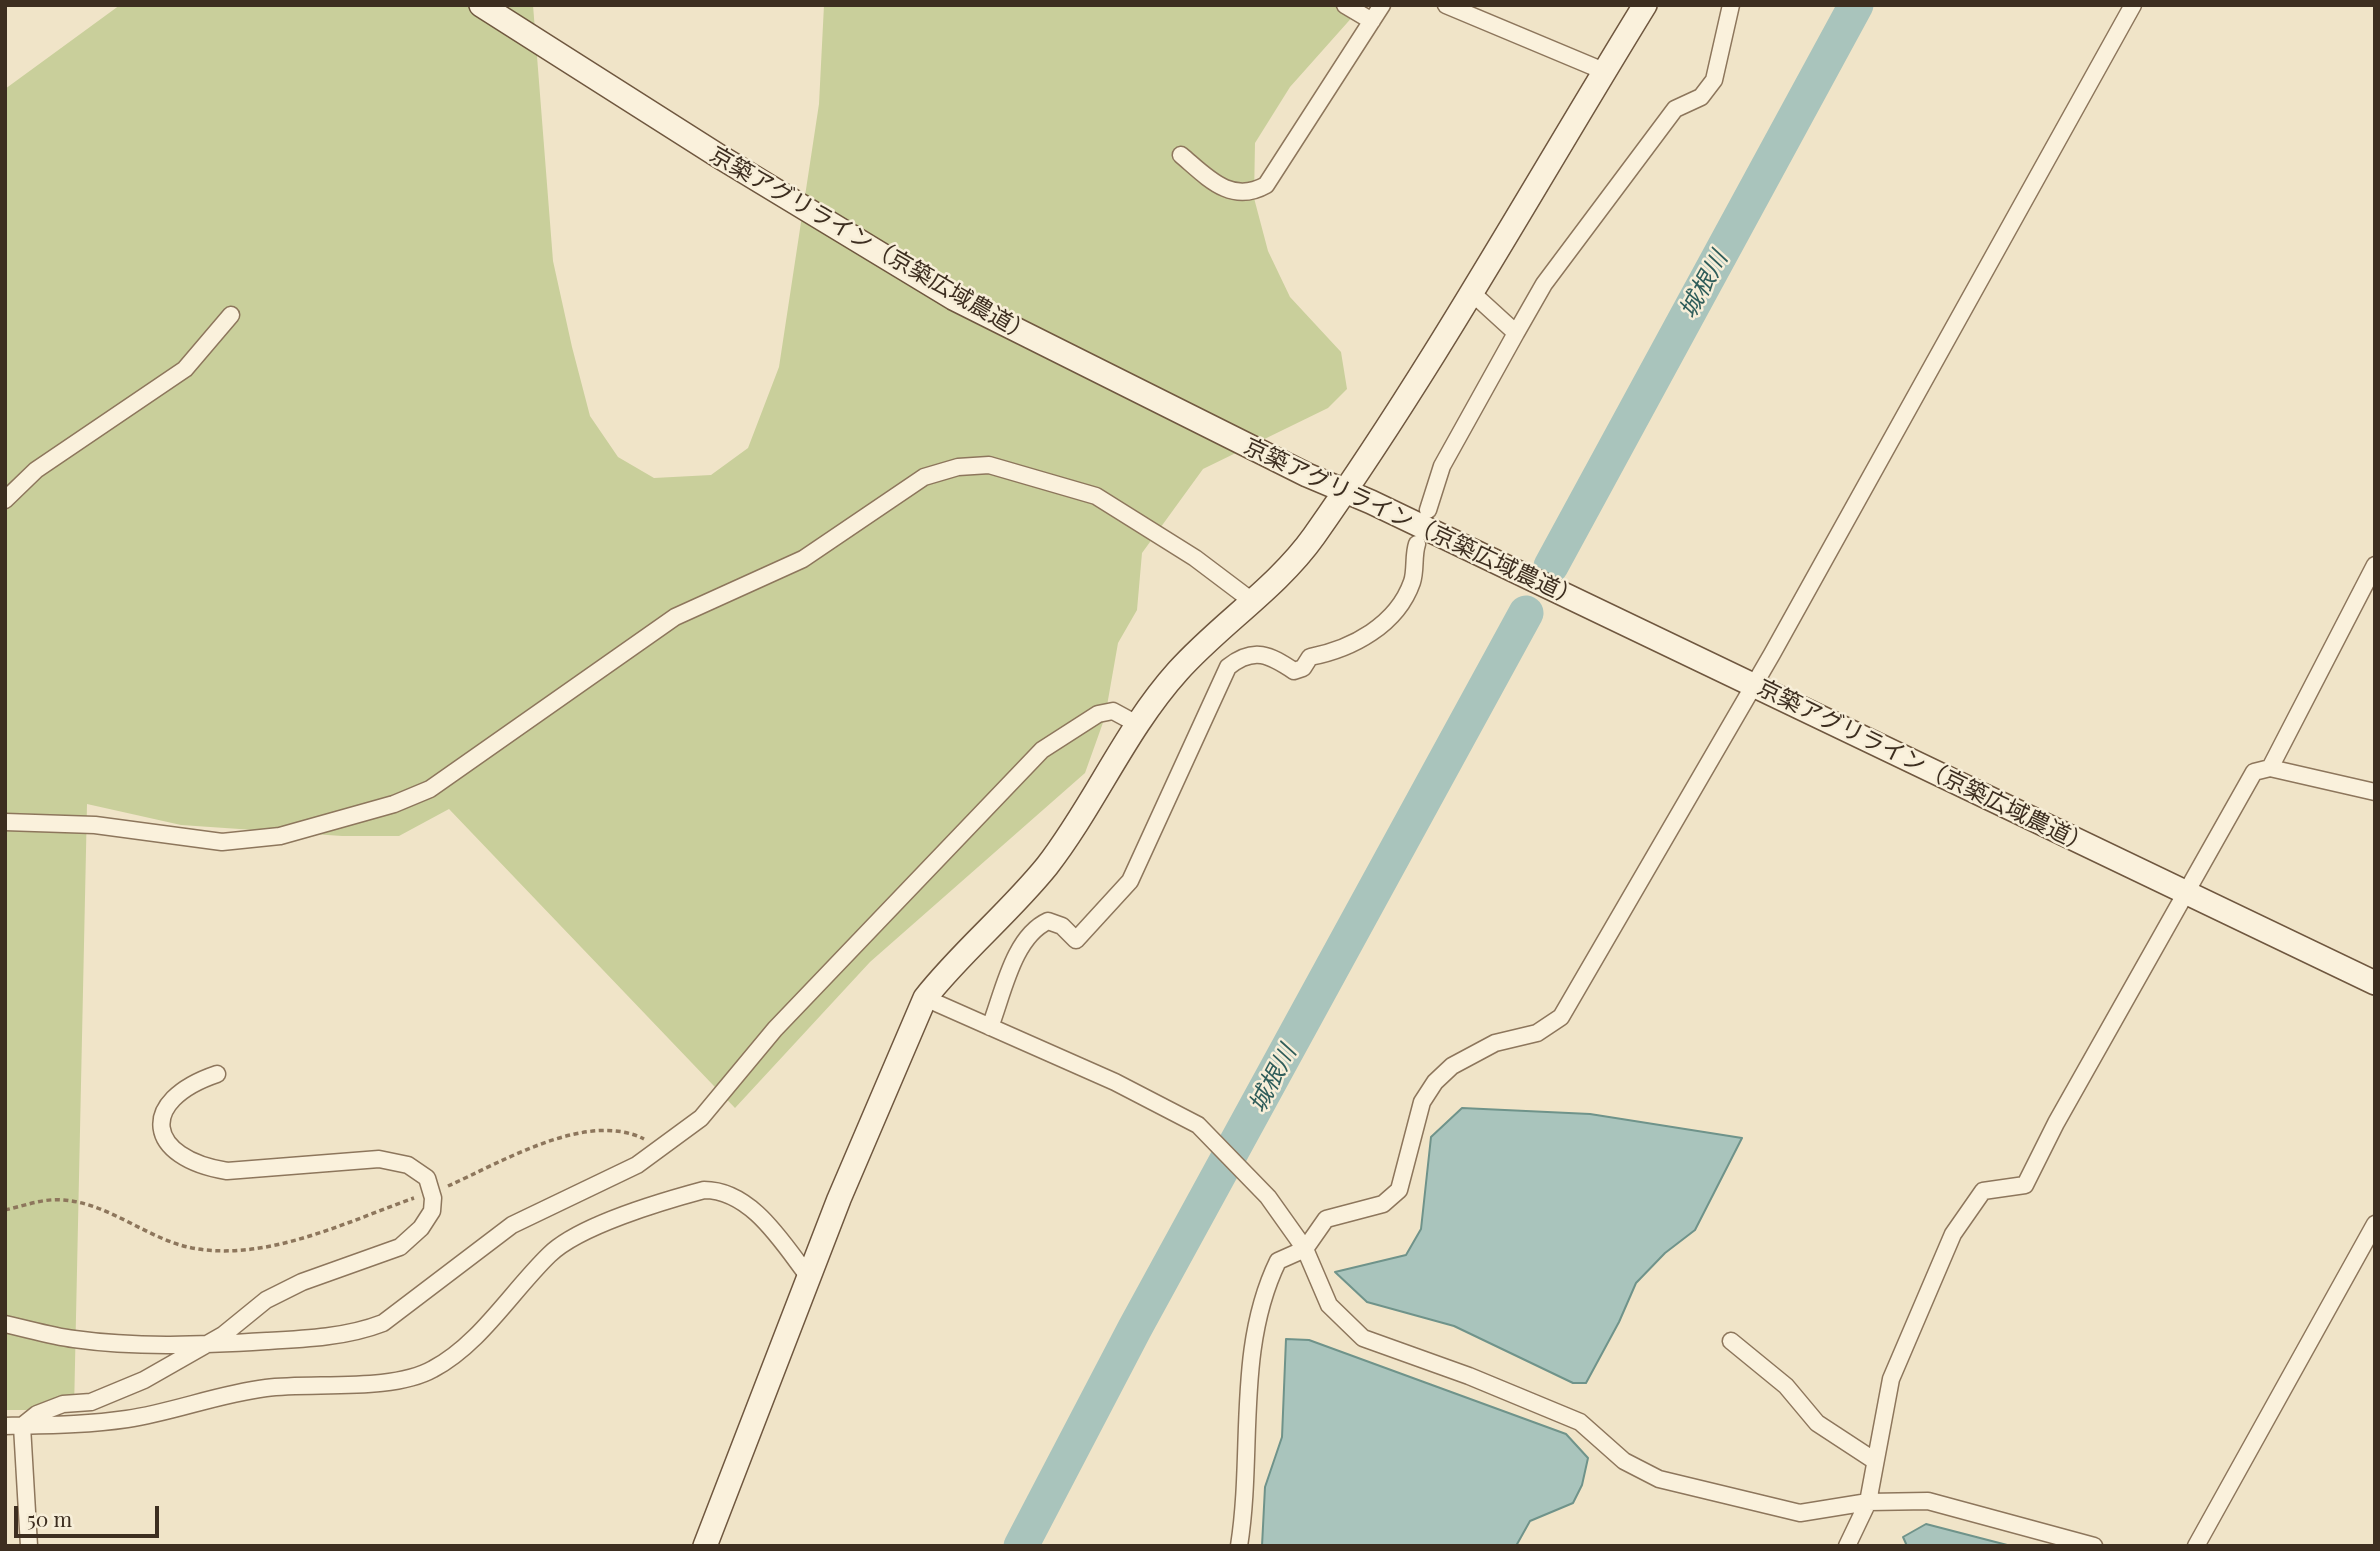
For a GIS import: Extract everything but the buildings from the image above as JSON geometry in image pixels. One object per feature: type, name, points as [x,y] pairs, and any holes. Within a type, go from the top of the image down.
[{"type":"street","points":[[1345,5],[1372,21]]},
{"type":"street","points":[[1181,155],[1214,183],[1237,192],[1252,193],[1266,185],[1382,5]]},
{"type":"street","points":[[1446,5],[1606,72]]},
{"type":"street","points":[[705,1546],[808,1276],[925,998],[945,972],[1047,866],[1137,724],[1180,669],[1313,538],[1470,291],[1645,5]]},
{"type":"street","points":[[1428,510],[1442,466],[1544,284],[1675,109],[1701,97],[1714,80],[1731,5]]},
{"type":"street","points":[[1239,1546],[1243,1519],[1249,1379],[1261,1311],[1278,1261],[1305,1249],[1326,1219],[1383,1205],[1399,1190],[1422,1102],[1435,1082],[1452,1066],[1495,1043],[1537,1033],[1560,1017],[1753,686],[2133,5]]},
{"type":"street","name":"京築アグリライン（京築広域農道）","points":[[495,9],[717,155],[953,298],[1029,339],[2375,983]]},
{"type":"street","points":[[1470,291],[1516,333]]},
{"type":"street","points":[[5,499],[36,470],[185,369],[231,315]]},
{"type":"street","points":[[5,822],[95,825],[222,842],[280,836],[394,804],[430,789],[676,617],[803,559],[924,477],[957,467],[989,465],[1096,496],[1195,558],[1252,601]]},
{"type":"street","points":[[990,1027],[1022,945],[1035,927],[1048,921],[1062,926],[1076,940],[1130,881],[1228,667],[1242,656],[1259,654],[1275,658],[1294,671],[1303,668],[1310,657],[1338,652],[1359,642],[1398,608],[1412,580],[1417,544]]},
{"type":"street","points":[[2270,768],[2375,565]]},
{"type":"street","points":[[5,1324],[72,1339],[206,1344],[308,1339],[366,1330],[383,1323],[512,1225],[637,1165],[701,1118],[775,1029],[1042,750],[1098,714],[1113,711],[1137,724]]},
{"type":"street","points":[[1847,1546],[1868,1502],[1891,1379],[1954,1234],[1983,1191],[2025,1185],[2056,1123],[2188,895],[2254,772],[2270,768],[2375,792]]},
{"type":"street","points":[[925,998],[1115,1082],[1198,1125],[1268,1197],[1305,1249],[1329,1305],[1363,1338],[1469,1376],[1580,1422],[1624,1461],[1659,1479],[1800,1513],[1868,1502],[1928,1501],[2094,1546]]},
{"type":"street","points":[[14,1426],[63,1404],[91,1402],[144,1380],[206,1344],[266,1300],[302,1282],[400,1247],[421,1228],[432,1211],[427,1178],[408,1165],[379,1159],[228,1171],[203,1167],[181,1158],[168,1144],[162,1118],[169,1100],[189,1083],[217,1074]]},
{"type":"street","points":[[14,1426],[129,1419],[230,1393],[268,1388],[402,1380],[433,1369],[469,1342],[550,1254],[570,1237],[704,1190],[724,1190],[766,1221],[808,1276]]},
{"type":"street","points":[[2196,1546],[2375,1224]]},
{"type":"street","points":[[1731,1341],[1786,1387],[1817,1423],[1875,1461]]},
{"type":"street","points":[[14,1426],[29,1546]]},
{"type":"path","points":[[5,1210],[40,1201],[76,1201],[161,1239],[194,1248],[257,1248],[290,1241],[431,1193],[552,1141],[596,1129],[630,1132],[661,1149]]},
{"type":"green space","points":[[120,5],[533,5],[553,261],[572,347],[590,416],[618,457],[654,478],[711,475],[748,448],[779,367],[819,104],[824,5],[1363,5],[1290,87],[1255,143],[1254,198],[1268,251],[1290,297],[1341,352],[1347,389],[1328,408],[1203,469],[1142,553],[1137,610],[1118,643],[1105,717],[1085,773],[870,962],[735,1108],[449,809],[399,836],[342,836],[181,825],[87,804],[74,1410],[5,1410],[5,89]]},
{"type":"water","points":[[1462,1108],[1590,1114],[1742,1138],[1695,1230],[1665,1253],[1636,1283],[1619,1322],[1586,1383],[1573,1383],[1454,1326],[1367,1302],[1335,1272],[1406,1255],[1421,1229],[1431,1137]]},
{"type":"water","points":[[1286,1339],[1309,1340],[1566,1434],[1588,1458],[1582,1485],[1573,1503],[1530,1521],[1516,1546],[1262,1546],[1265,1487],[1282,1437]]},
{"type":"water","points":[[1926,1524],[2011,1546],[1907,1546],[1903,1537]]},
{"type":"waterway","name":"城根川","points":[[1551,566],[1856,5]]},
{"type":"waterway","name":"城根川","points":[[1021,1546],[1135,1328],[1526,613]]}]
